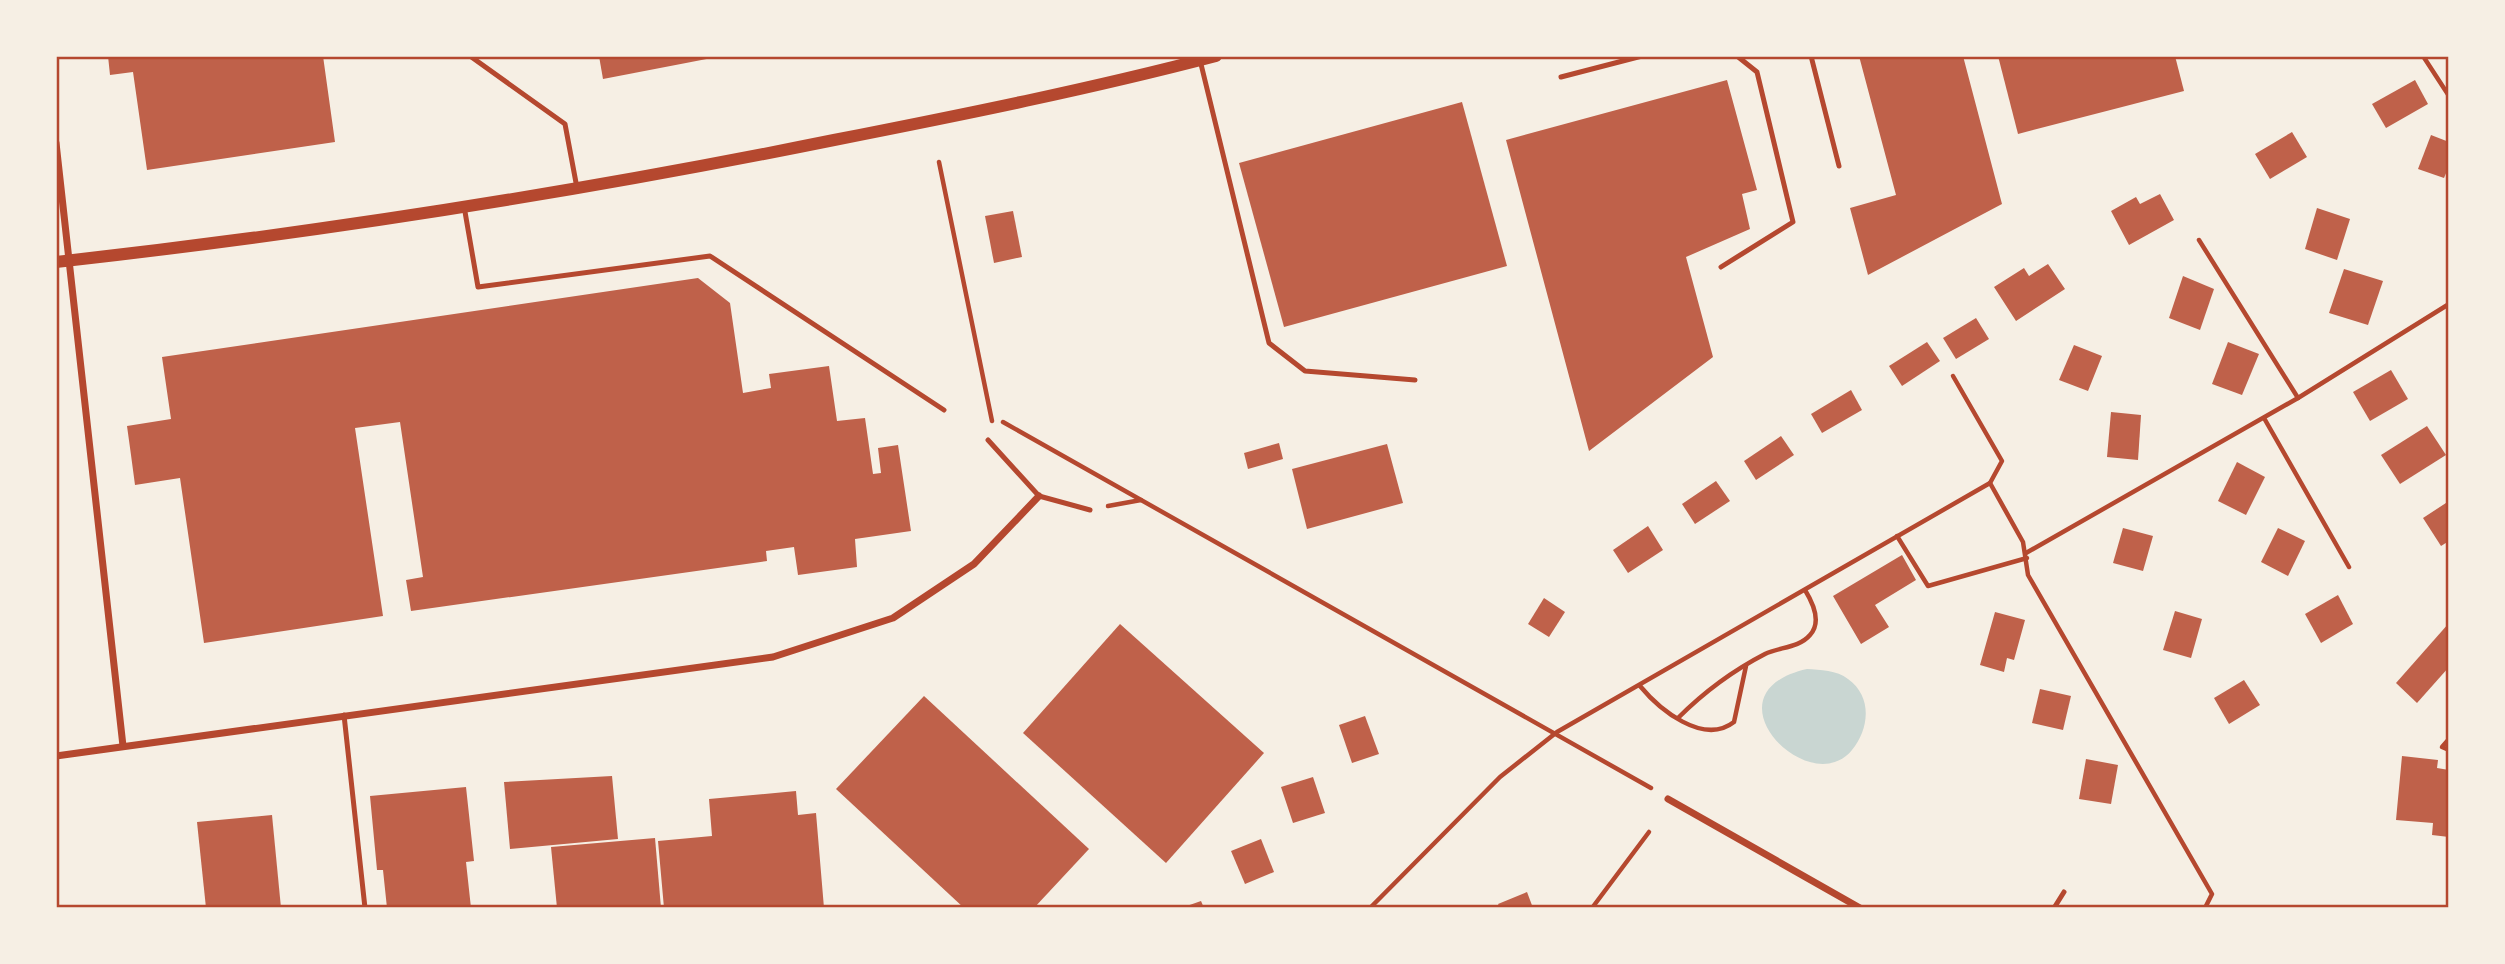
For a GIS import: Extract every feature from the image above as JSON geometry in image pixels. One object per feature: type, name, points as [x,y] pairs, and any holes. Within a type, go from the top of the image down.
[{"type":"street","points":[[62,261],[577,188],[931,121],[1216,56]]},
{"type":"street","points":[[56,143],[62,261],[123,746]]},
{"type":"street","points":[[56,756],[786,652],[893,618],[974,564],[1039,496]]},
{"type":"street","points":[[1668,799],[1860,908]]},
{"type":"lane","points":[[470,56],[565,124],[577,188]]},
{"type":"lane","points":[[1561,77],[1642,56]]},
{"type":"lane","points":[[1721,267],[1793,222],[1757,72],[1737,56]]},
{"type":"lane","points":[[1811,56],[1839,166]]},
{"type":"lane","points":[[1200,60],[1269,344],[1305,371],[1415,380]]},
{"type":"lane","points":[[464,206],[478,287],[710,256],[944,410]]},
{"type":"lane","points":[[988,440],[1039,496],[1090,510]]},
{"type":"lane","points":[[345,715],[365,908]]},
{"type":"lane","points":[[2054,908],[2064,892]]},
{"type":"path","points":[[2423,56],[2449,96]]},
{"type":"path","points":[[939,162],[993,416],[988,440]]},
{"type":"path","points":[[2199,240],[2298,398]]},
{"type":"path","points":[[1898,536],[1928,586],[2026,556],[2298,398],[2449,304]]},
{"type":"path","points":[[1370,908],[1500,777],[1557,732],[1990,483],[2002,461],[1953,376]]},
{"type":"path","points":[[993,416],[1557,732],[1668,799]]},
{"type":"path","points":[[2264,418],[2349,567]]},
{"type":"path","points":[[1990,483],[2026,556],[2028,575],[2212,894],[2204,908]]},
{"type":"path","points":[[1090,510],[1140,500]]},
{"type":"path","points":[[1678,718],[1704,692],[1767,653],[1803,641],[1812,634],[1815,622],[1814,605],[1805,590]]},
{"type":"path","points":[[1640,686],[1658,706],[1678,718],[1708,729],[1728,726],[1734,722],[1746,666]]},
{"type":"path","points":[[2449,739],[2442,747],[2449,750]]},
{"type":"path","points":[[1592,908],[1649,832]]},
{"type":"shaded area","points":[[1807,669],[1844,676],[1856,686],[1865,704],[1865,723],[1858,742],[1852,750],[1834,762],[1812,763],[1791,754],[1774,738],[1764,719],[1763,699],[1777,682]]},
{"type":"building","points":[[108,56],[323,56],[335,142],[147,170],[133,72],[110,75]]},
{"type":"building","points":[[599,56],[717,56],[717,57],[603,79]]},
{"type":"building","points":[[1859,56],[1963,56],[2002,204],[1868,275],[1850,208],[1896,195]]},
{"type":"building","points":[[1998,56],[2175,56],[2184,91],[2018,134]]},
{"type":"building","points":[[1727,80],[1757,190],[1742,194],[1750,229],[1686,257],[1713,357],[1589,451],[1506,140]]},
{"type":"building","points":[[2415,80],[2428,104],[2386,128],[2372,104]]},
{"type":"building","points":[[1462,102],[1507,266],[1284,327],[1239,163]]},
{"type":"building","points":[[2292,132],[2307,157],[2270,179],[2255,154]]},
{"type":"building","points":[[2431,135],[2449,142],[2449,166],[2444,178],[2418,169]]},
{"type":"building","points":[[2160,194],[2174,220],[2129,245],[2111,211],[2136,197],[2140,204]]},
{"type":"building","points":[[2317,208],[2350,219],[2337,260],[2305,249]]},
{"type":"building","points":[[1013,211],[1022,257],[994,263],[985,216]]},
{"type":"building","points":[[2048,264],[2065,289],[2016,321],[1994,287],[2024,268],[2029,276]]},
{"type":"building","points":[[2344,269],[2383,281],[2368,325],[2329,313]]},
{"type":"building","points":[[2183,276],[2214,289],[2200,330],[2169,318]]},
{"type":"building","points":[[698,278],[730,303],[743,393],[771,388],[769,374],[829,366],[837,421],[865,418],[873,474],[881,473],[878,448],[898,445],[911,531],[855,539],[857,567],[798,575],[794,547],[766,551],[767,561],[411,611],[406,580],[423,577],[400,422],[355,428],[383,616],[204,643],[180,478],[135,485],[127,426],[171,419],[162,357]]},
{"type":"building","points":[[1976,318],[1989,339],[1956,359],[1943,338]]},
{"type":"building","points":[[1927,342],[1940,361],[1902,386],[1889,366]]},
{"type":"building","points":[[2228,342],[2259,354],[2242,395],[2212,384]]},
{"type":"building","points":[[2074,345],[2102,356],[2088,391],[2059,380]]},
{"type":"building","points":[[2391,370],[2408,399],[2370,421],[2353,392]]},
{"type":"building","points":[[1851,390],[1862,410],[1822,433],[1811,414]]},
{"type":"building","points":[[2111,412],[2141,415],[2138,460],[2107,457]]},
{"type":"building","points":[[2427,426],[2446,455],[2400,484],[2381,455]]},
{"type":"building","points":[[1781,436],[1794,455],[1756,480],[1744,461]]},
{"type":"building","points":[[1279,443],[1283,459],[1248,469],[1244,453]]},
{"type":"building","points":[[1387,444],[1403,503],[1307,529],[1292,469]]},
{"type":"building","points":[[2237,462],[2265,477],[2246,515],[2218,501]]},
{"type":"building","points":[[1716,481],[1730,501],[1695,524],[1682,504]]},
{"type":"building","points":[[2449,501],[2449,541],[2441,546],[2423,518]]},
{"type":"building","points":[[1648,526],[1663,550],[1628,573],[1613,550]]},
{"type":"building","points":[[2123,528],[2153,536],[2143,571],[2113,563]]},
{"type":"building","points":[[2278,528],[2305,541],[2288,576],[2261,562]]},
{"type":"building","points":[[1902,555],[1916,580],[1875,605],[1889,627],[1861,644],[1833,596]]},
{"type":"building","points":[[2338,595],[2353,624],[2321,643],[2305,614]]},
{"type":"building","points":[[1544,598],[1565,612],[1549,637],[1528,624]]},
{"type":"building","points":[[2175,611],[2202,619],[2191,658],[2163,650]]},
{"type":"building","points":[[1995,612],[2025,620],[2014,660],[2007,658],[2004,672],[1980,665]]},
{"type":"building","points":[[2449,623],[2449,667],[2417,703],[2396,683]]},
{"type":"building","points":[[1120,624],[1264,753],[1166,863],[1023,733]]},
{"type":"building","points":[[2244,680],[2260,705],[2229,724],[2214,698]]},
{"type":"building","points":[[2040,689],[2071,696],[2063,730],[2032,723]]},
{"type":"building","points":[[924,696],[1089,849],[1034,908],[964,908],[836,789]]},
{"type":"building","points":[[1365,716],[1379,754],[1352,763],[1339,725]]},
{"type":"building","points":[[2402,756],[2438,760],[2437,768],[2449,770],[2449,837],[2432,835],[2433,823],[2396,820]]},
{"type":"building","points":[[2086,759],[2118,765],[2111,804],[2079,799]]},
{"type":"building","points":[[612,776],[618,839],[510,849],[504,782]]},
{"type":"building","points":[[1313,777],[1325,813],[1293,823],[1281,787]]},
{"type":"building","points":[[466,787],[474,861],[466,862],[471,908],[387,908],[383,870],[377,870],[370,796]]},
{"type":"building","points":[[796,791],[798,815],[816,813],[824,908],[664,908],[658,841],[712,836],[709,799]]},
{"type":"building","points":[[272,815],[281,908],[206,908],[197,822]]},
{"type":"building","points":[[655,838],[661,908],[557,908],[551,847]]},
{"type":"building","points":[[1261,839],[1274,872],[1245,884],[1231,851]]},
{"type":"building","points":[[1527,892],[1533,908],[1500,908],[1498,904]]},
{"type":"building","points":[[1201,901],[1204,908],[1181,908]]}]
